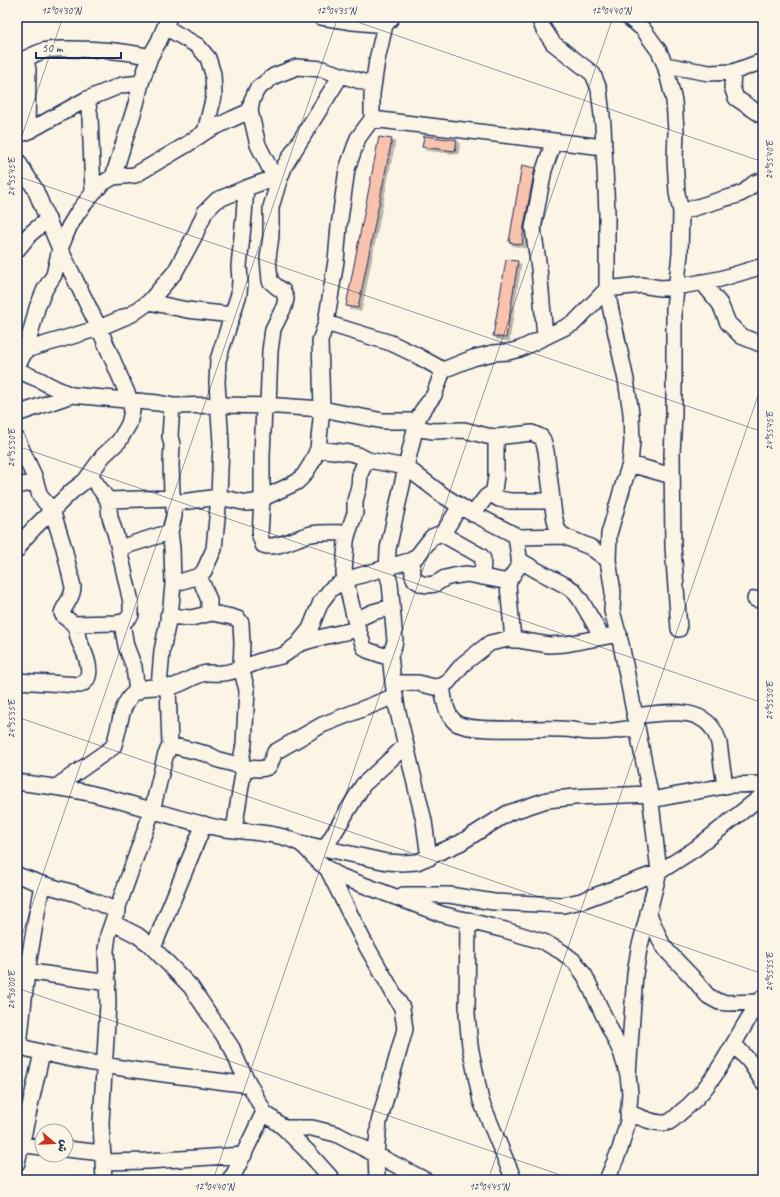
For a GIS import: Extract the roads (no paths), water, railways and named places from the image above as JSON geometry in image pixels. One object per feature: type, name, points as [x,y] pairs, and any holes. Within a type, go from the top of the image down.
[{"type":"street","points":[[108,500],[174,500],[219,497],[247,503],[255,502],[297,482],[304,476],[318,449],[322,409],[320,341],[326,323],[336,262],[339,226],[347,169],[358,138],[372,119],[372,94],[377,60],[389,21],[353,22],[321,17]]},
{"type":"street","points":[[539,17],[543,28],[553,43],[593,74],[599,89],[603,125],[607,213],[607,289],[626,380],[631,413],[632,442],[630,464],[609,534],[608,560],[613,592],[612,611],[621,644],[650,797],[659,872],[639,948],[635,974],[628,1075],[630,1093],[628,1121],[620,1149],[607,1180]]},
{"type":"street","points":[[628,17],[643,29],[659,51],[665,65],[674,101],[677,193],[681,212],[680,254],[674,308],[674,414],[672,454],[673,547],[679,629]]},
{"type":"street","points":[[113,177],[150,57],[167,22],[198,46],[208,58],[213,74],[214,96],[205,132]]},
{"type":"street","points":[[22,134],[28,70],[22,60],[43,50],[63,49],[131,52],[150,57]]},
{"type":"street","points":[[665,65],[709,73],[733,72],[763,61]]},
{"type":"street","points":[[276,181],[258,145],[250,111],[252,100],[257,89],[274,76],[296,67],[322,69],[373,85]]},
{"type":"street","points":[[733,72],[732,87],[736,98],[763,116]]},
{"type":"street","points":[[341,75],[276,181],[271,207],[271,236],[268,258],[270,281],[283,291],[286,299],[281,315],[273,329],[270,351],[262,456],[260,536],[263,545],[270,547],[310,534],[324,532],[348,533]]},
{"type":"street","points":[[22,134],[87,98],[122,85],[141,83]]},
{"type":"street","points":[[87,98],[90,116],[93,193]]},
{"type":"street","points":[[250,111],[232,118],[205,132],[135,175],[113,177],[103,183],[93,193],[78,212],[69,227],[60,249],[54,275],[37,308],[26,350],[17,367],[22,373],[59,391],[72,395],[158,403],[172,406],[219,405],[322,409],[416,424],[433,431],[464,430],[487,436],[532,433],[541,437],[546,451],[557,528],[564,536],[590,547],[608,560]]},
{"type":"street","points":[[372,119],[604,147]]},
{"type":"street","points":[[545,337],[533,228],[544,170],[554,141]]},
{"type":"street","points":[[17,160],[35,189],[60,249],[99,328],[130,400],[132,411],[129,424],[119,441],[103,456],[85,481],[72,491],[34,528],[17,550]]},
{"type":"street","points":[[26,350],[99,328],[132,314],[149,302],[175,272],[194,237],[205,212],[217,200],[246,188],[276,181]]},
{"type":"street","points":[[681,212],[740,195],[752,184],[757,181],[763,181]]},
{"type":"street","points":[[173,584],[199,576],[204,571],[214,549],[219,497],[221,443],[217,383],[218,360],[239,294],[240,281],[238,266],[246,188]]},
{"type":"street","points":[[17,250],[30,234],[48,219]]},
{"type":"street","points":[[429,858],[424,821],[394,690],[390,655],[395,641],[390,583],[387,568],[388,549],[416,424],[422,411],[434,396],[444,370],[473,358],[520,349],[574,323],[607,289],[641,285],[660,288],[676,287],[720,279],[763,266]]},
{"type":"street","points":[[702,282],[720,304],[728,323],[741,336],[763,346]]},
{"type":"street","points":[[149,302],[187,310],[232,315]]},
{"type":"street","points":[[326,323],[391,343],[444,370]]},
{"type":"street","points":[[17,414],[72,395]]},
{"type":"street","points":[[104,1180],[101,1123],[108,1004],[106,950],[108,936],[152,810],[165,757],[170,745],[162,651],[171,606],[173,584],[170,532],[174,516],[171,464],[172,445],[170,436],[172,406]]},
{"type":"street","points":[[56,787],[113,747],[117,740],[117,730],[127,702],[133,694],[148,688],[164,687],[204,674],[223,673],[265,659],[285,655],[298,645],[310,629],[321,602],[331,589],[345,580],[412,560],[418,556],[432,536],[442,534],[467,510],[491,494],[494,490],[496,476],[496,436]]},
{"type":"street","points":[[17,439],[22,463],[34,476],[40,496],[52,510],[64,548],[73,593],[71,598],[66,603],[62,613],[64,618],[73,624],[84,649],[88,664],[88,678],[85,683],[80,685],[17,681]]},
{"type":"street","points":[[318,449],[350,453],[368,460],[406,467],[444,496],[516,536],[527,538],[564,536]]},
{"type":"street","points":[[368,460],[364,464],[360,474],[359,486],[355,501],[355,513],[348,533],[344,573],[356,624],[364,647],[367,650],[390,658]]},
{"type":"street","points":[[630,464],[672,476]]},
{"type":"street","points":[[73,624],[122,623],[128,619],[131,614],[131,602],[119,548],[110,517],[108,500],[90,475]]},
{"type":"street","points":[[17,486],[36,482]]},
{"type":"street","points":[[491,494],[499,499],[510,501],[552,501]]},
{"type":"street","points":[[119,548],[170,532]]},
{"type":"street","points":[[442,534],[481,556],[483,559],[482,577]]},
{"type":"street","points":[[513,640],[508,589],[510,578],[520,564],[516,536]]},
{"type":"street","points":[[412,560],[413,576],[415,580],[428,586],[445,578],[461,574],[509,582]]},
{"type":"street","points":[[519,560],[573,590],[580,599],[602,637]]},
{"type":"street","points":[[199,576],[209,600],[209,610],[212,613]]},
{"type":"street","points":[[298,645],[356,624],[373,612],[391,607]]},
{"type":"street","points":[[168,616],[191,618],[212,613],[238,619],[241,623],[241,668],[247,690],[242,767],[234,830]]},
{"type":"street","points":[[122,623],[126,646],[134,667],[138,692]]},
{"type":"street","points":[[170,745],[207,754],[219,760],[242,767],[258,769],[268,767],[275,752],[322,725],[394,690],[418,684],[442,686],[448,682],[463,664],[490,643],[513,640],[549,646],[618,634]]},
{"type":"street","points":[[442,686],[445,705],[449,715],[456,723],[475,728],[517,730],[561,728],[596,732],[682,712],[692,714],[707,722],[714,730],[719,740],[725,786]]},
{"type":"street","points":[[325,848],[363,785],[406,745]]},
{"type":"street","points":[[17,782],[56,787],[90,794],[204,824],[279,836],[298,842],[387,862],[402,863],[417,862],[429,858],[460,843],[508,813],[547,800],[574,797],[650,797],[725,786],[763,784]]},
{"type":"street","points":[[392,895],[449,895],[494,902],[563,905],[581,901],[659,872],[695,849],[763,795]]},
{"type":"street","points":[[153,948],[204,824]]},
{"type":"street","points":[[298,842],[308,849],[328,870],[342,877],[441,914],[506,930],[544,942],[562,952],[575,962],[585,976],[621,1052],[628,1075]]},
{"type":"street","points":[[328,870],[363,940],[402,1008],[403,1013],[405,1029],[379,1122],[376,1154],[377,1180]]},
{"type":"street","points":[[17,875],[74,893],[115,917],[153,948],[191,987],[232,1048],[264,1112],[284,1128],[307,1151],[332,1180]]},
{"type":"street","points":[[42,884],[22,970],[18,1046],[42,1053],[104,1066],[250,1085]]},
{"type":"street","points":[[648,912],[662,944],[708,996],[719,1002],[728,1003],[761,1000]]},
{"type":"street","points":[[468,920],[467,1014],[470,1046],[481,1100],[514,1180]]},
{"type":"street","points":[[22,970],[108,983]]},
{"type":"street","points":[[628,1112],[656,1122],[669,1122],[686,1108],[707,1087],[761,1000]]},
{"type":"street","points":[[734,1044],[750,1062],[763,1082]]},
{"type":"street","points":[[17,1163],[19,1144],[42,1053]]},
{"type":"street","points":[[229,1180],[234,1174],[244,1155],[264,1112]]},
{"type":"street","points":[[284,1128],[312,1128],[336,1134],[425,1180]]},
{"type":"street","points":[[19,1144],[34,1146]]},
{"type":"street","points":[[74,1151],[103,1157],[148,1161],[244,1155]]}]
